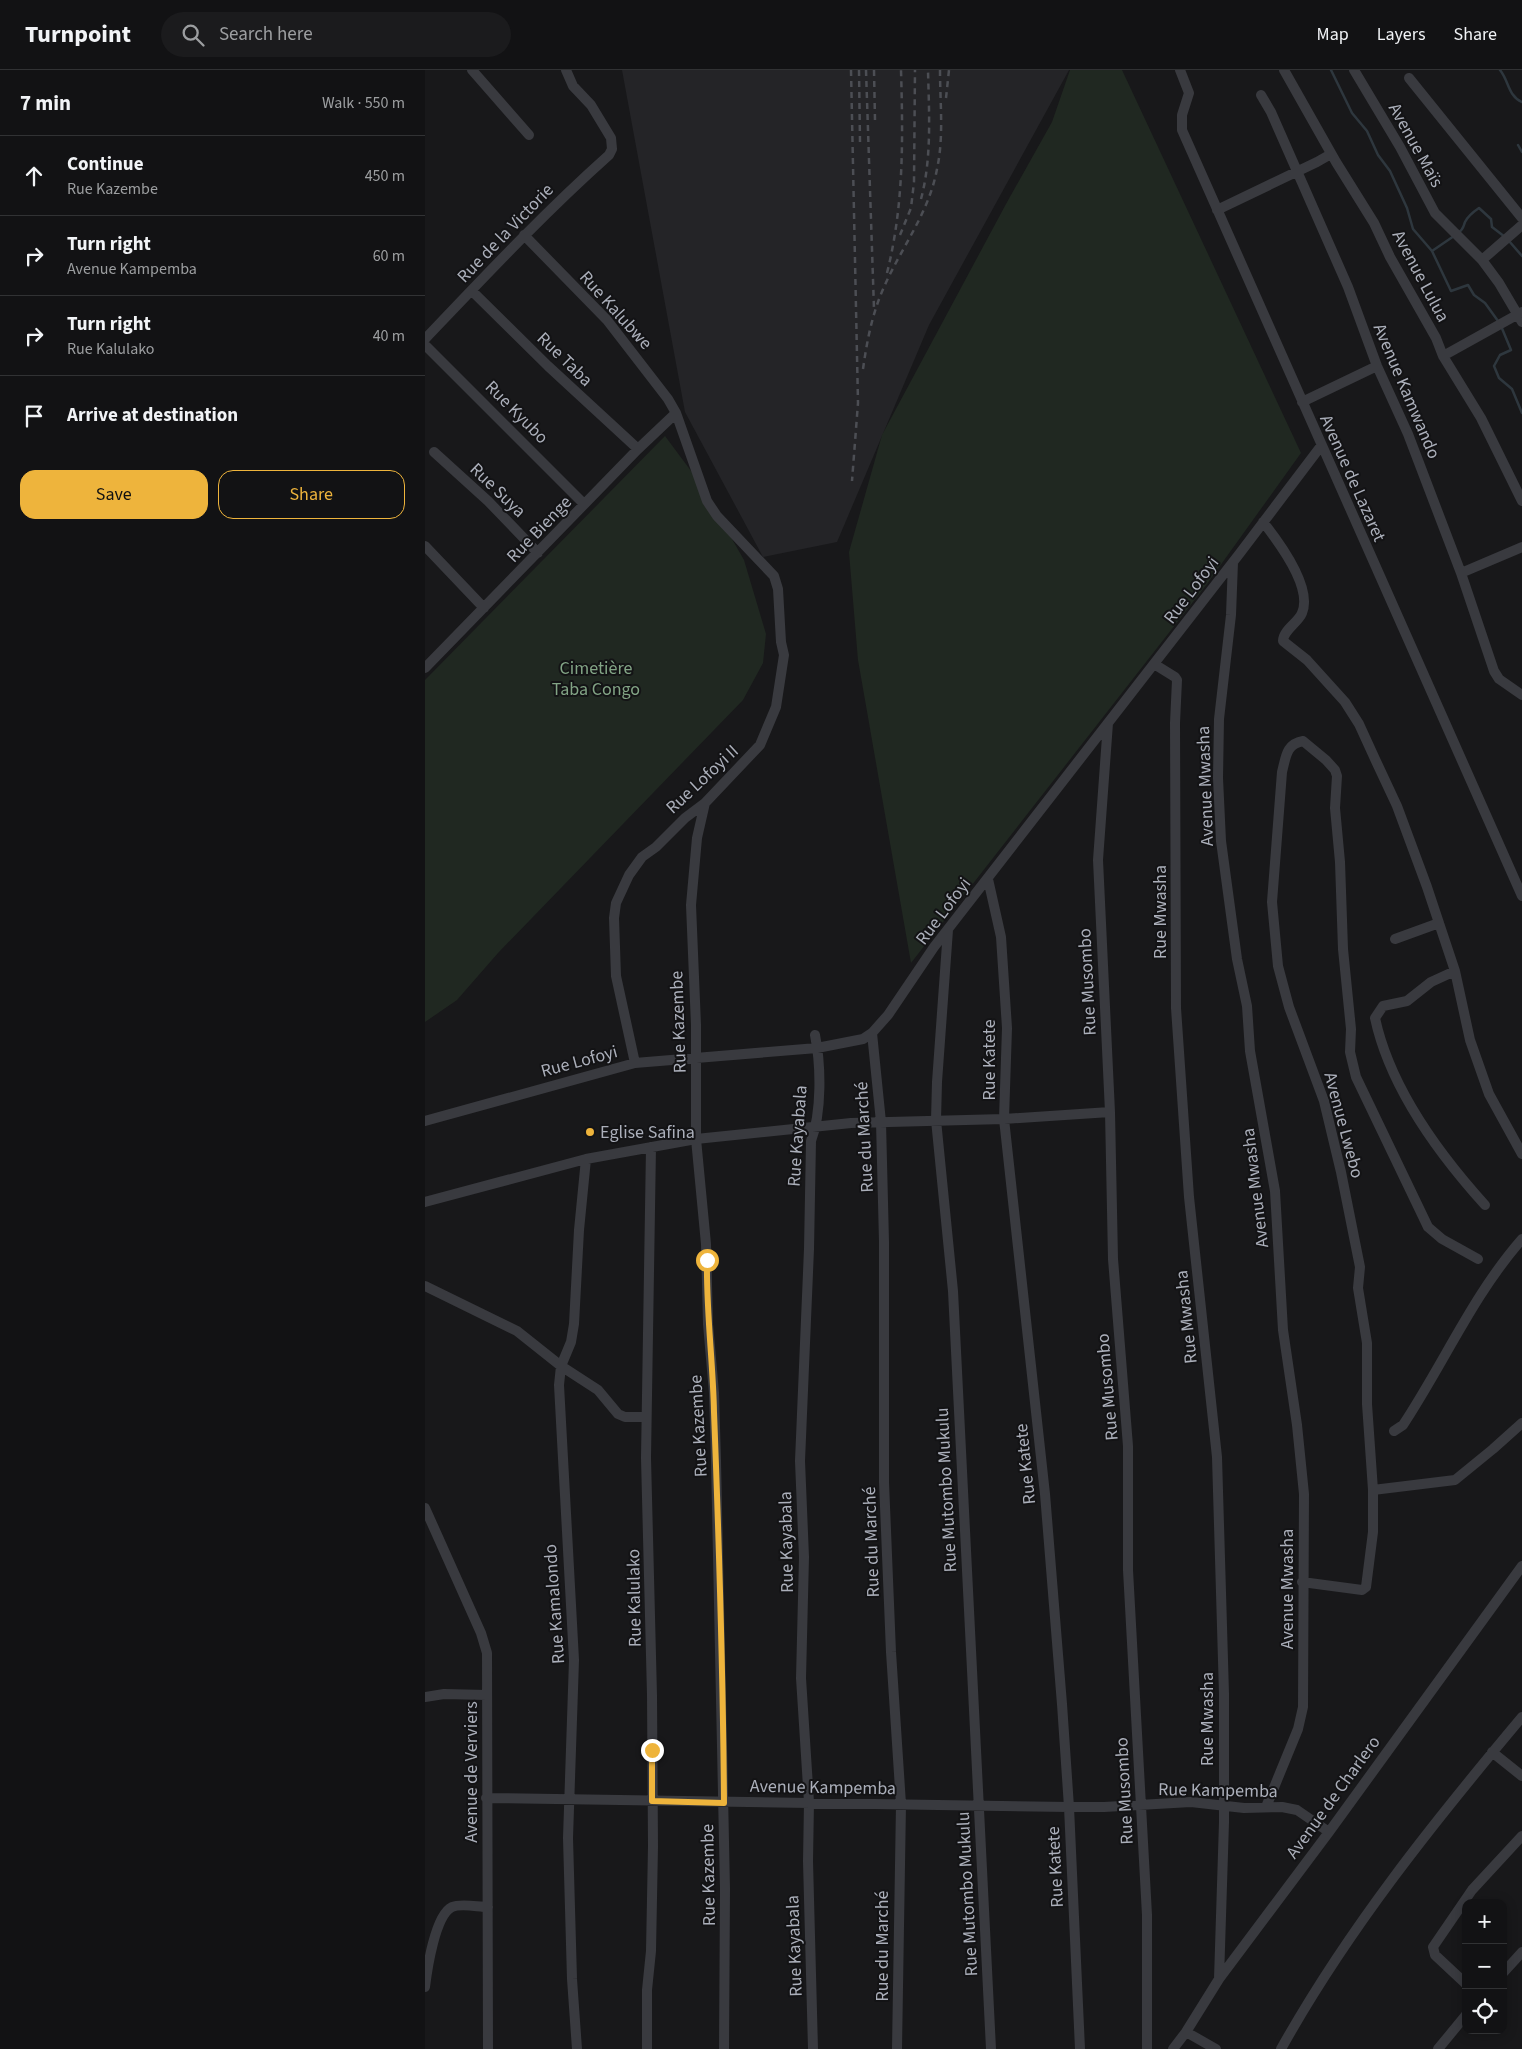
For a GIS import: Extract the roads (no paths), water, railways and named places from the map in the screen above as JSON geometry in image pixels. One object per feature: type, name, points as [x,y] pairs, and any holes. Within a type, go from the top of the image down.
[{"type":"street","points":[[472,70],[529,135]]},
{"type":"street","points":[[481,80],[487,70]]},
{"type":"street","name":"Rue de la Victorie","points":[[425,339],[524,234],[611,152],[611,138],[591,105],[573,86],[565,70]]},
{"type":"street","name":"Avenue de Lazaret","points":[[1181,70],[1189,93],[1182,115],[1182,130],[1522,896]]},
{"type":"street","name":"Avenue Lulua","points":[[1284,70],[1331,154],[1374,222],[1443,356],[1481,418],[1522,500]]},
{"type":"street","name":"Avenue Maïs","points":[[1354,70],[1400,147],[1435,213],[1482,260],[1521,316]]},
{"type":"street","points":[[1409,78],[1522,218]]},
{"type":"street","name":"Avenue Kamwando","points":[[1261,95],[1297,170],[1348,287],[1377,366],[1408,434],[1461,573],[1496,675],[1522,695]]},
{"type":"street","points":[[1217,210],[1331,154]]},
{"type":"street","points":[[1482,260],[1522,225]]},
{"type":"street","name":"Rue Kalubwe","points":[[524,234],[607,320],[657,383],[676,413]]},
{"type":"street","name":"Rue Taba","points":[[472,291],[548,366],[638,449]]},
{"type":"street","points":[[1443,356],[1521,316]]},
{"type":"street","name":"Rue Kyubo","points":[[425,345],[584,504]]},
{"type":"street","points":[[1302,402],[1377,366]]},
{"type":"street","name":"Rue Bienge","points":[[429,664],[638,449],[676,413]]},
{"type":"street","name":"Rue Lofoyi II","points":[[635,1063],[616,976],[614,910],[629,875],[642,858],[685,818],[705,804],[760,745],[777,706],[784,655],[781,642],[778,589],[774,576],[717,516],[707,502],[676,413]]},
{"type":"street","name":"Rue Lofoyi","points":[[425,1121],[635,1063],[817,1048],[855,1042],[872,1033],[903,994],[948,929],[1321,446]]},
{"type":"street","name":"Rue Suya","points":[[434,452],[488,501],[538,553]]},
{"type":"street","points":[[1263,522],[1277,539],[1292,565],[1305,602],[1299,618],[1283,636],[1283,641],[1316,669],[1345,702],[1359,724],[1400,813],[1439,923],[1455,971],[1470,1040],[1489,1094],[1522,1154]]},
{"type":"street","points":[[425,546],[484,608]]},
{"type":"street","points":[[1461,573],[1522,547]]},
{"type":"street","name":"Avenue Mwasha","points":[[1233,562],[1231,614],[1219,719],[1218,778],[1221,841],[1237,959],[1248,1012],[1251,1059],[1275,1191],[1283,1330],[1297,1425],[1304,1494],[1302,1582],[1303,1707],[1298,1729],[1266,1807]]},
{"type":"street","points":[[425,652],[429,664]]},
{"type":"street","name":"Rue Mwasha","points":[[1154,664],[1177,680],[1175,723],[1177,1008],[1189,1198],[1217,1457],[1224,1694],[1224,1804],[1219,1979]]},
{"type":"street","name":"Rue Musombo","points":[[1108,723],[1098,860],[1110,1112],[1113,1259],[1128,1446],[1128,1570],[1147,1915],[1147,2049]]},
{"type":"street","name":"Avenue Lwebo","points":[[1302,1582],[1361,1590],[1366,1588],[1373,1532],[1373,1490],[1367,1404],[1367,1343],[1359,1288],[1359,1258],[1324,1101],[1289,1007],[1278,966],[1276,949],[1273,902],[1282,772],[1287,752],[1290,746],[1297,742],[1303,741],[1335,770],[1337,782],[1335,808],[1340,862],[1343,949],[1351,1029],[1350,1052],[1356,1077],[1428,1227],[1443,1239],[1478,1259]]},
{"type":"street","name":"Rue Kazembe","points":[[705,804],[697,838],[691,905],[697,1059],[696,1139],[706,1244],[708,1324],[714,1393],[724,1803],[726,1953],[724,2049]]},
{"type":"street","name":"Rue Katete","points":[[988,879],[1001,937],[1007,1028],[1005,1120],[1045,1494],[1069,1807],[1080,2049]]},
{"type":"street","points":[[1395,939],[1439,923]]},
{"type":"street","name":"Rue Mutombo Mukulu","points":[[948,929],[936,1120],[953,1291],[991,2049]]},
{"type":"street","points":[[1455,971],[1431,982],[1407,1000],[1383,1006],[1375,1018],[1389,1064],[1398,1083],[1429,1135],[1459,1177],[1485,1204]]},
{"type":"street","name":"Rue du Marché","points":[[872,1033],[881,1122],[884,1242],[885,1482],[891,1652],[901,1804],[897,2049]]},
{"type":"street","name":"Rue Kayabala","points":[[813,2049],[808,1861],[809,1802],[801,1678],[804,1557],[800,1461],[809,1250],[811,1141],[816,1126],[818,1094],[815,1035]]},
{"type":"street","points":[[425,1202],[586,1159],[696,1139],[816,1126],[936,1120],[1005,1120],[1110,1112]]},
{"type":"street","name":"Rue Kalulako","points":[[647,2049],[647,1990],[651,1951],[652,1801],[647,1417],[651,1147]]},
{"type":"street","name":"Rue Kamalondo","points":[[577,2049],[571,1979],[568,1838],[574,1669],[559,1399],[561,1366],[571,1342],[574,1324],[586,1159]]},
{"type":"street","points":[[1394,1430],[1403,1425],[1468,1313],[1502,1262],[1522,1240]]},
{"type":"street","points":[[425,1286],[517,1331],[561,1366],[598,1390],[618,1414],[625,1417],[647,1417]]},
{"type":"street","points":[[1373,1490],[1455,1480],[1522,1423]]},
{"type":"street","name":"Avenue de Verviers","points":[[425,1508],[481,1633],[487,1653],[488,2049]]},
{"type":"street","name":"Avenue de Charlero","points":[[1173,2049],[1186,2032],[1219,1979],[1329,1832],[1522,1566]]},
{"type":"street","points":[[425,1697],[444,1694],[487,1695]]},
{"type":"street","points":[[1281,2049],[1296,2022],[1363,1920],[1404,1863],[1522,1717]]},
{"type":"street","points":[[1492,1752],[1522,1776]]},
{"type":"street","name":"Avenue Kampemba","points":[[487,1798],[979,1806]]},
{"type":"street","name":"Rue Kampemba","points":[[979,1806],[1069,1807],[1179,1802],[1224,1804],[1244,1808],[1266,1807],[1297,1810],[1329,1832]]},
{"type":"street","points":[[1462,1980],[1434,1953],[1433,1947],[1475,1886],[1522,1836]]},
{"type":"street","points":[[425,1987],[434,1939],[447,1912],[455,1906],[487,1907]]},
{"type":"street","points":[[1507,1968],[1522,1952]]},
{"type":"street","points":[[1438,2049],[1462,2020]]},
{"type":"street","points":[[1186,2032],[1216,2049]]},
{"type":"waterway","points":[[1331,70],[1352,113],[1367,131],[1378,155],[1390,171],[1407,208],[1413,229],[1432,251],[1451,291],[1468,285],[1474,295],[1485,303],[1498,321]]},
{"type":"waterway","points":[[1500,70],[1511,92],[1522,102]]},
{"type":"waterway","points":[[1518,145],[1522,152]]},
{"type":"waterway","points":[[1458,233],[1469,216],[1479,208],[1491,219],[1492,227],[1505,237]]},
{"type":"waterway","points":[[1432,251],[1454,236]]},
{"type":"waterway","points":[[1509,241],[1522,256]]},
{"type":"waterway","points":[[1501,326],[1511,350],[1500,355],[1494,366],[1499,378],[1512,389],[1522,413]]},
{"type":"railway","points":[[851,70],[858,403],[852,481]]},
{"type":"railway","points":[[859,70],[860,142]]},
{"type":"railway","points":[[866,70],[874,309]]},
{"type":"railway","points":[[874,70],[875,120]]},
{"type":"railway","points":[[887,273],[897,222],[901,172],[901,70]]},
{"type":"railway","points":[[900,235],[911,208],[914,182],[915,70]]},
{"type":"railway","points":[[921,199],[925,183],[928,151],[928,70]]},
{"type":"railway","points":[[863,369],[876,307],[891,273],[928,201],[933,185],[940,145],[940,70]]},
{"type":"railway","points":[[946,98],[949,70]]},
{"type":"place","name":"Eglise Safina","points":[[590,1132]]},
{"type":"park label","name":"Cimetière Taba Congo","points":[[596,678]]}]
